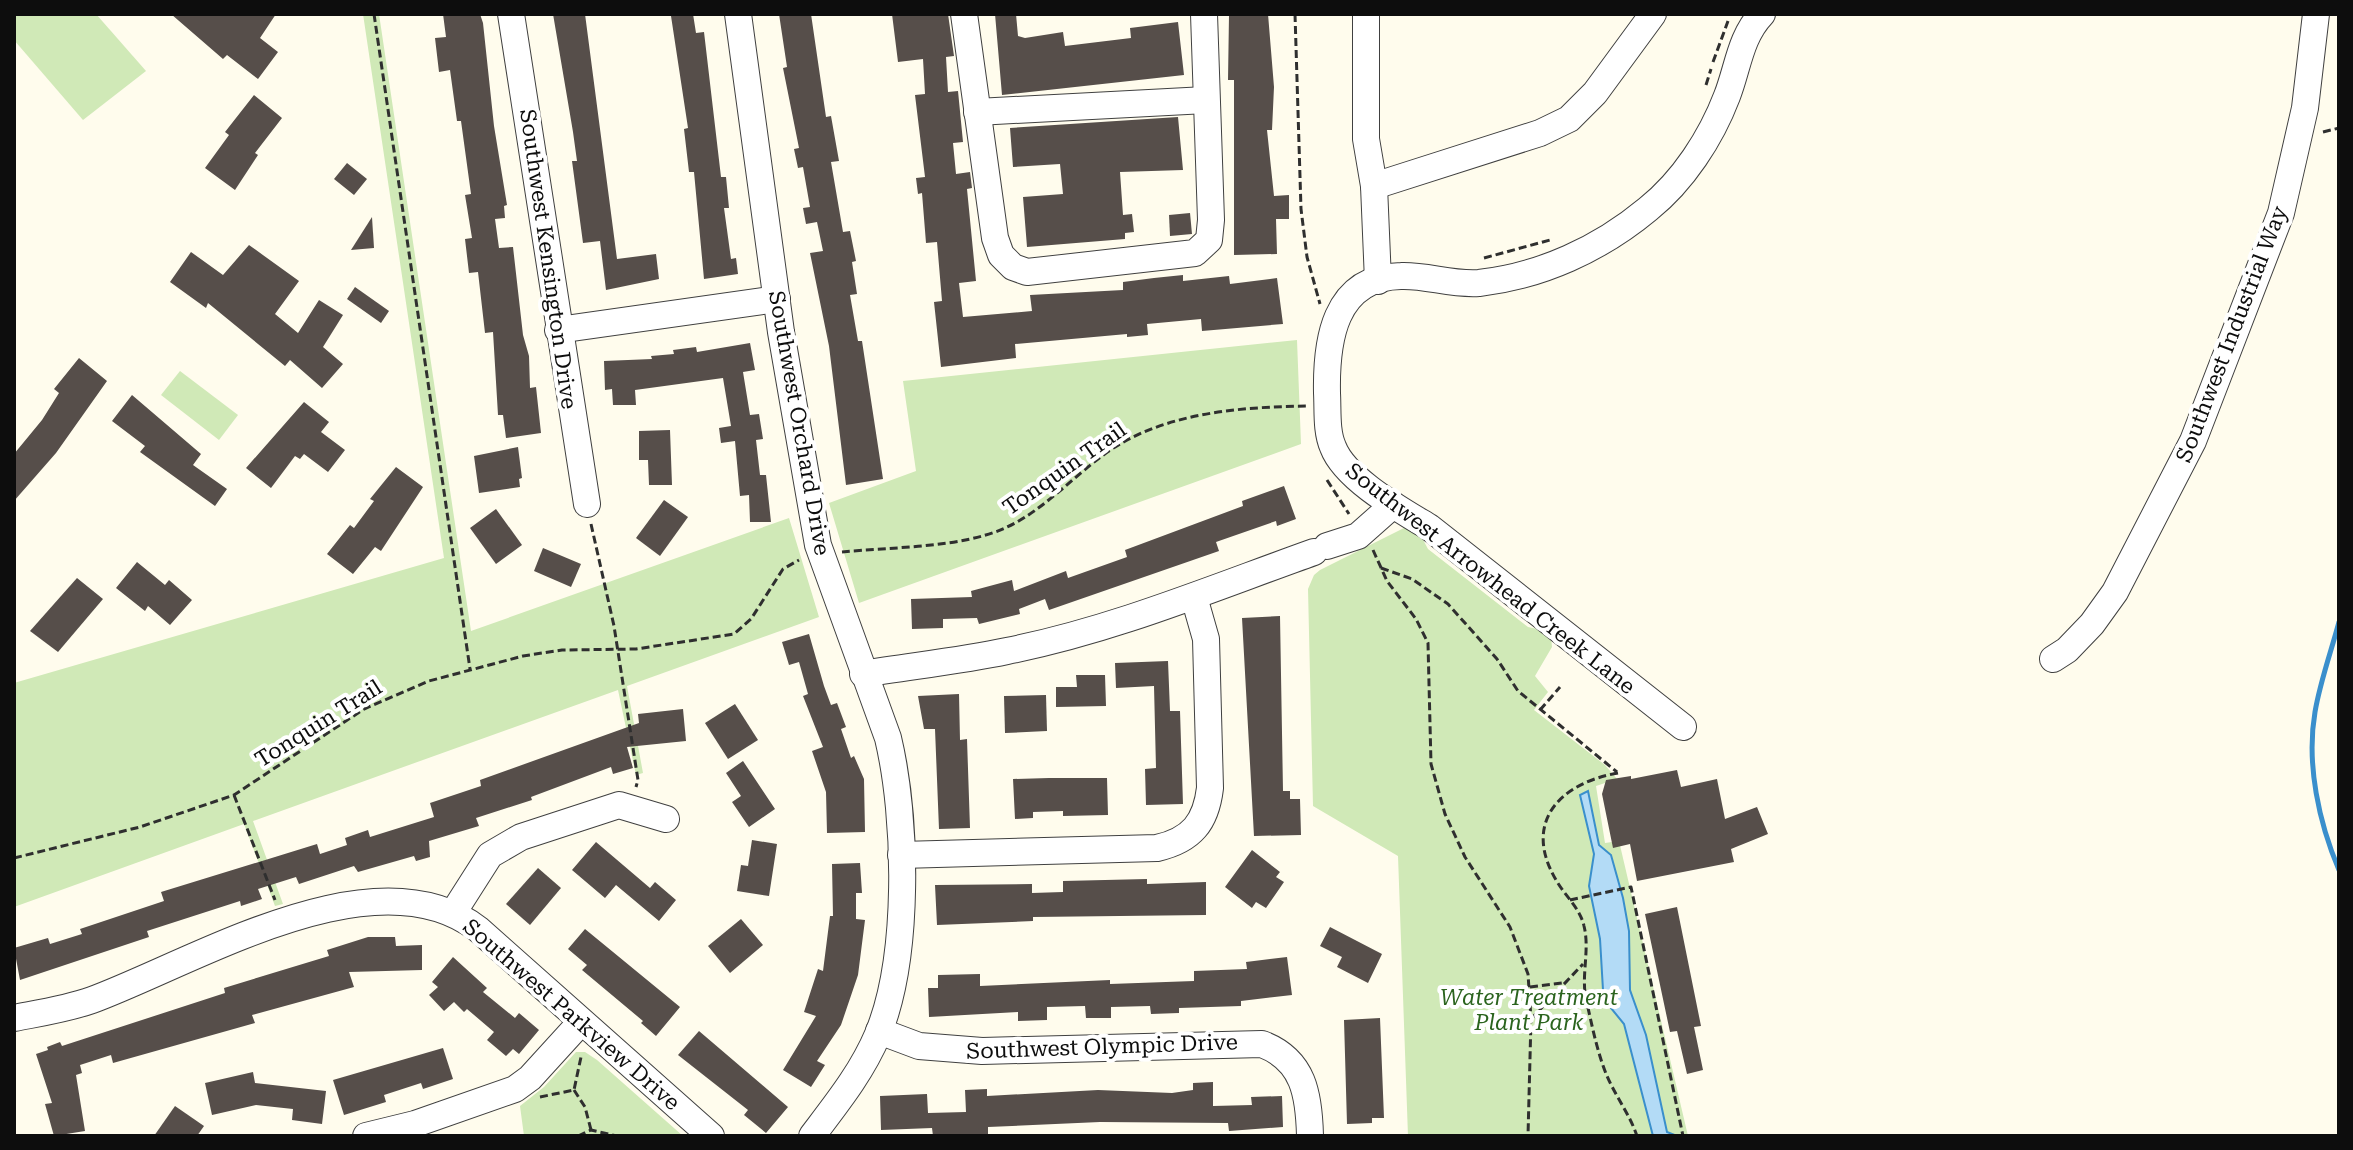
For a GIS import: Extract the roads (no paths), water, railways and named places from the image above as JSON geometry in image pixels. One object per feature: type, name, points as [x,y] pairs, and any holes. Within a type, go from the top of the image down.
[{"type":"street","name":"Southwest Kensington Drive","points":[[511,14],[587,504]]},
{"type":"street","name":"Southwest Orchard Drive","points":[[738,14],[777,299],[818,545],[888,738],[895,765],[901,855],[893,982],[879,1031],[865,1062],[812,1136]]},
{"type":"street","points":[[964,14],[995,238],[1001,255],[1013,267],[1027,272],[1195,253],[1209,240],[1211,220],[1204,14]]},
{"type":"street","points":[[1366,14],[1366,139],[1374,186],[1378,281],[1398,276],[1439,282],[1480,282],[1556,263],[1600,245],[1650,208],[1684,173],[1712,131],[1728,96],[1744,40],[1762,14]]},
{"type":"street","points":[[1374,186],[1540,133],[1569,119],[1595,93],[1653,14]]},
{"type":"street","name":"Southwest Industrial Way","points":[[2053,659],[2067,650],[2092,624],[2115,592],[2193,441],[2281,213],[2311,68],[2316,14]]},
{"type":"street","points":[[977,112],[1206,100]]},
{"type":"street","name":"Southwest Arrowhead Creek Lane","points":[[1378,281],[1356,294],[1332,325],[1326,356],[1328,414],[1333,447],[1339,460],[1393,505],[1429,527],[1683,727]]},
{"type":"street","points":[[558,330],[777,299]]},
{"type":"street","points":[[863,674],[1008,651],[1194,597],[1358,536],[1393,505]]},
{"type":"street","points":[[901,855],[1157,848],[1188,837],[1204,816],[1210,788],[1206,639],[1194,597]]},
{"type":"street","points":[[453,913],[483,862],[507,843],[606,807],[628,806],[666,819]]},
{"type":"street","name":"Southwest Parkview Drive","points":[[14,1018],[89,1001],[284,923],[353,903],[384,900],[453,913],[478,929],[711,1136]]},
{"type":"street","points":[[366,1136],[415,1124],[515,1089],[530,1078],[581,1022]]},
{"type":"street","name":"Southwest Olympic Drive","points":[[879,1031],[919,1046],[982,1051],[1262,1044],[1289,1059],[1299,1073],[1307,1091],[1310,1136]]},
{"type":"water","points":[[1588,791],[1599,845],[1611,855],[1623,898],[1629,931],[1630,990],[1646,1035],[1667,1132],[1677,1136],[1653,1136],[1624,1024],[1606,1002],[1600,939],[1589,886],[1594,854],[1580,795]]},
{"type":"waterway","points":[[2339,622],[2317,701],[2312,752],[2320,813],[2339,870]]},
{"type":"park label","name":"Water Treatment Plant Park","points":[[1529,1010]]}]
